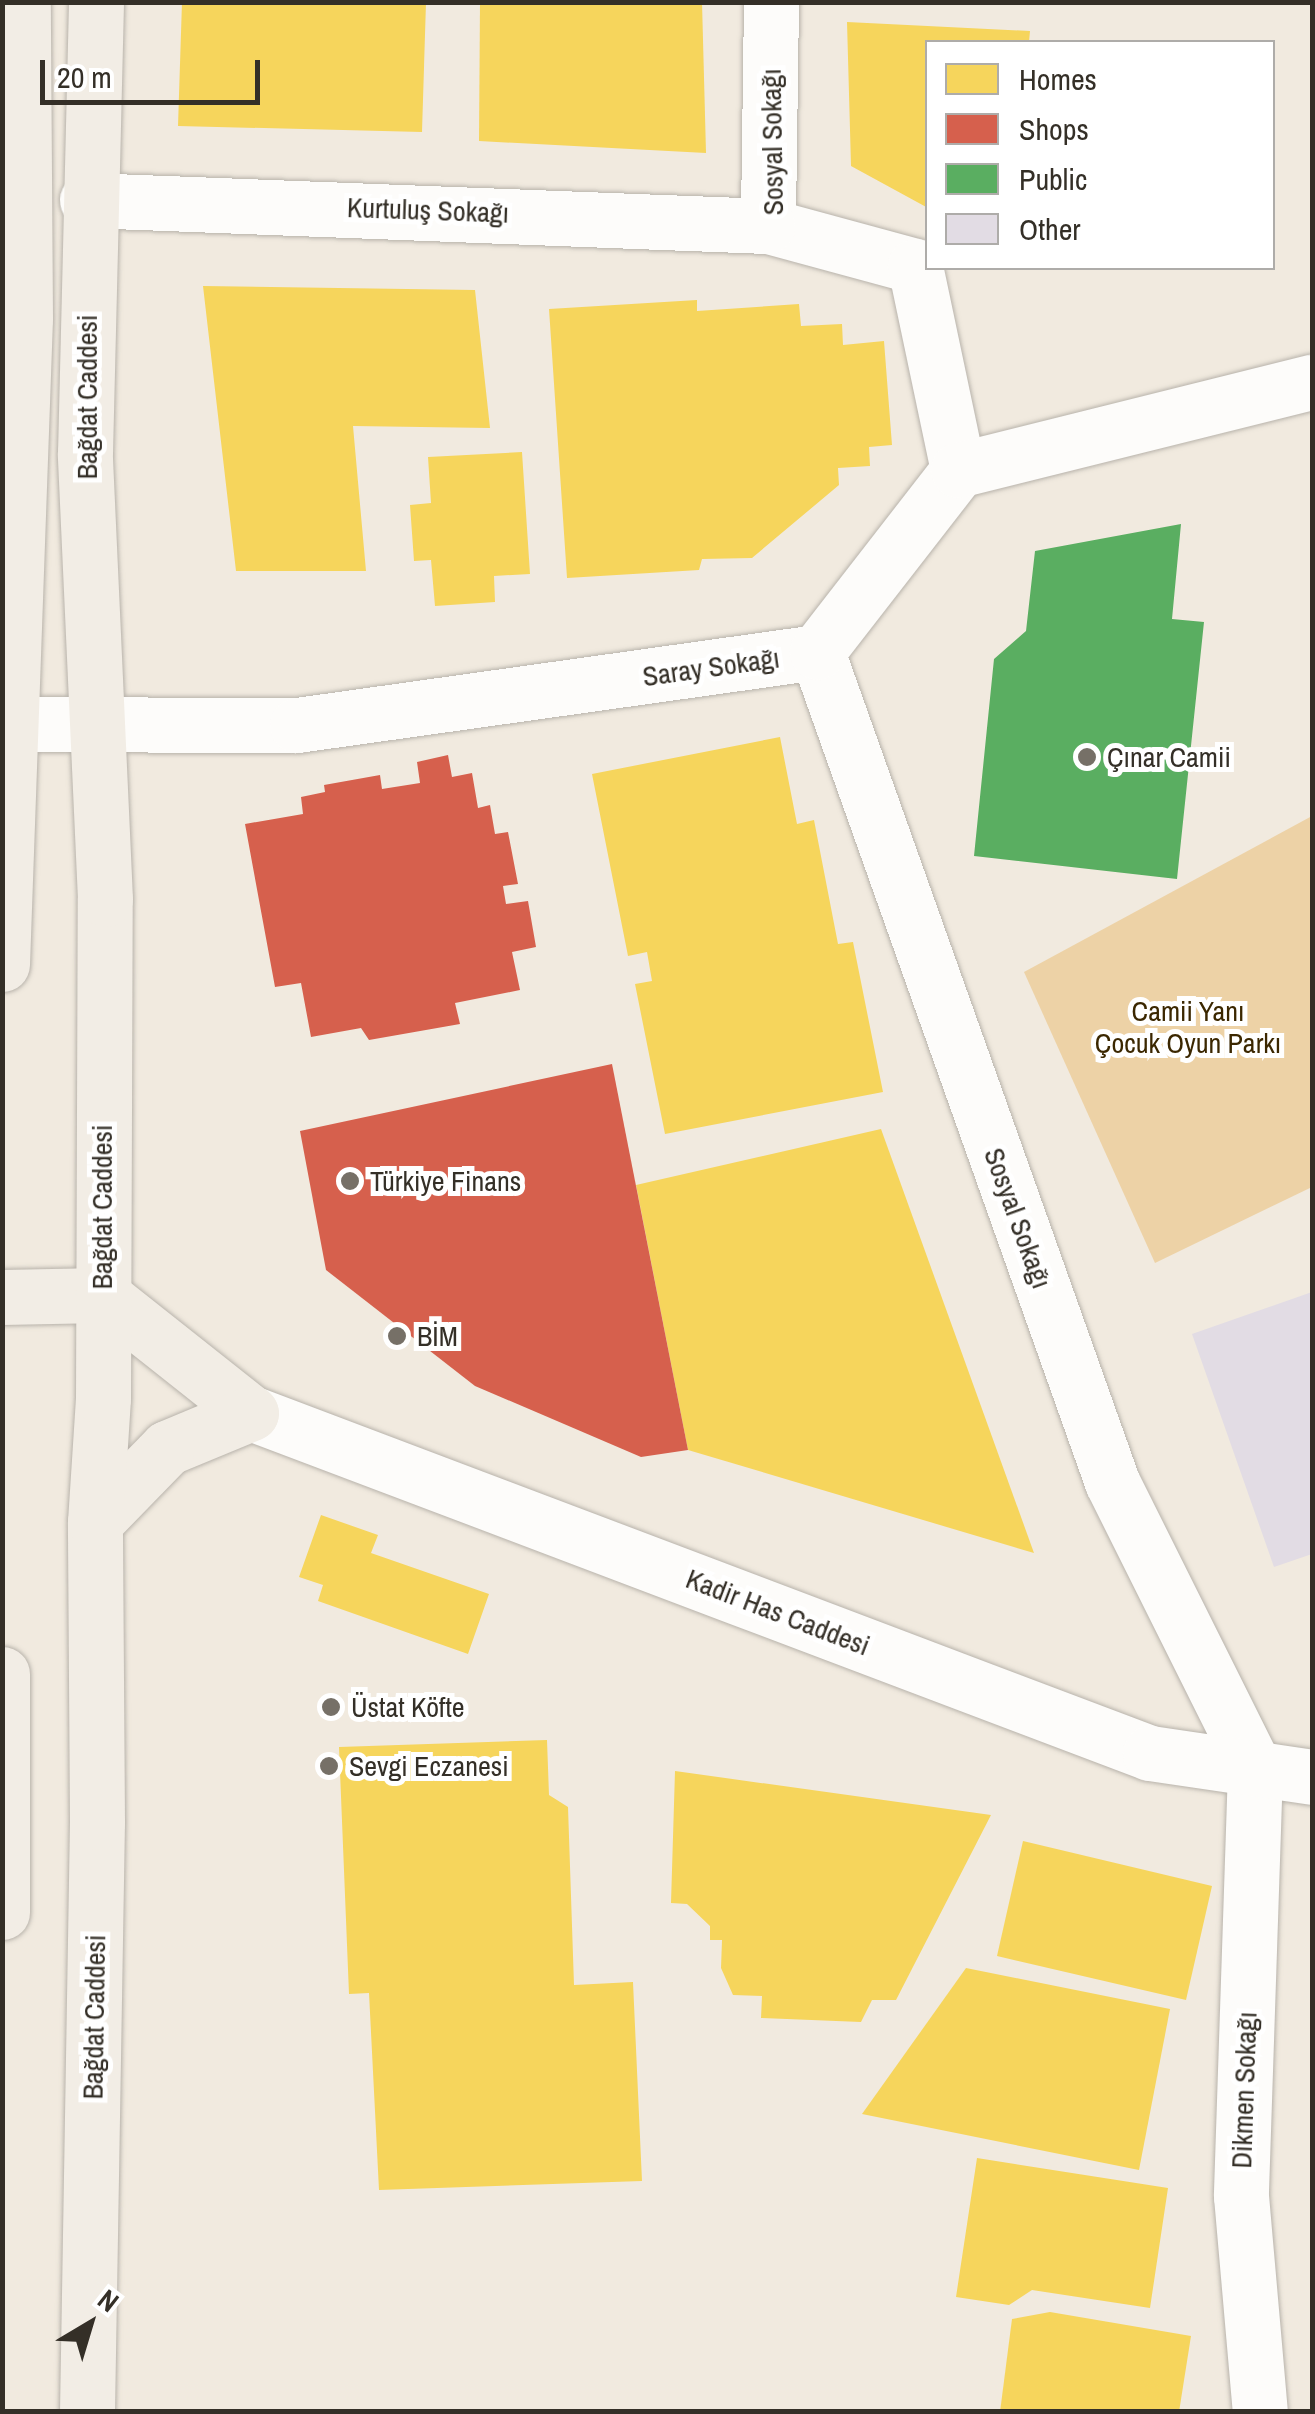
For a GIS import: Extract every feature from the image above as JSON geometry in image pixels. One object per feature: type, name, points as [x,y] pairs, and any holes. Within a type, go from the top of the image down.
[{"type":"main road","points":[[2,964],[24,2]]},
{"type":"main road","name":"Bağdat Caddesi","points":[[87,2412],[95,1522],[102,1295],[99,720],[84,453],[96,2]]},
{"type":"main road","points":[[2,1297],[102,1295],[252,1413],[167,1448],[95,1522]]},
{"type":"main road","points":[[2,1674],[2,1912]]},
{"type":"street","name":"Sosyal Sokağı","points":[[770,2],[768,226],[915,266],[958,470]]},
{"type":"street","name":"Kurtuluş Sokağı","points":[[88,200],[768,226]]},
{"type":"street","points":[[958,470],[1312,382]]},
{"type":"street","name":"Saray Sokağı","points":[[8,724],[99,720],[297,725],[817,652],[958,470]]},
{"type":"street","name":"Sosyal Sokağı","points":[[817,652],[1112,1482],[1255,1768]]},
{"type":"street","name":"Kadir Has Caddesi","points":[[252,1413],[1150,1753],[1312,1777]]},
{"type":"street","name":"Dikmen Sokağı","points":[[1255,1768],[1241,2196],[1260,2412]]},
{"type":"green space","name":"Camii Yanı Çocuk Oyun Parkı","points":[[1312,816],[1312,1187],[1155,1263],[1024,972]]},
{"type":"building: Homes","points":[[182,2],[426,2],[422,132],[178,126]]},
{"type":"building: Homes","points":[[480,2],[702,2],[706,153],[479,141]]},
{"type":"building: Homes","points":[[847,22],[1030,31],[1029,40],[925,40],[925,206],[851,166]]},
{"type":"building: Homes","points":[[203,286],[475,290],[490,428],[353,426],[366,571],[236,571]]},
{"type":"building: Homes","points":[[697,300],[697,311],[799,304],[801,326],[842,324],[843,345],[884,341],[892,445],[869,447],[870,466],[838,468],[839,485],[752,558],[702,559],[699,570],[567,578],[549,309]]},
{"type":"building: Homes","points":[[522,452],[530,574],[494,576],[495,602],[435,606],[431,560],[414,561],[410,505],[431,503],[428,457]]},
{"type":"building: Homes","points":[[780,737],[797,824],[814,820],[838,944],[853,942],[883,1092],[665,1134],[635,984],[652,981],[647,952],[628,956],[592,774]]},
{"type":"building: Homes","points":[[881,1129],[1034,1553],[688,1450],[636,1185]]},
{"type":"building: Homes","points":[[321,1515],[378,1535],[371,1553],[489,1594],[468,1654],[318,1601],[323,1585],[299,1577]]},
{"type":"building: Homes","points":[[547,1740],[549,1795],[568,1807],[574,1985],[633,1982],[642,2181],[379,2190],[369,1993],[349,1994],[339,1747]]},
{"type":"building: Homes","points":[[675,1771],[991,1815],[896,2000],[872,2000],[861,2022],[761,2018],[762,1996],[733,1995],[721,1968],[722,1940],[710,1940],[710,1926],[687,1904],[671,1903]]},
{"type":"building: Homes","points":[[1023,1841],[1212,1886],[1186,2000],[997,1956]]},
{"type":"building: Homes","points":[[966,1968],[1170,2009],[1139,2170],[862,2114]]},
{"type":"building: Homes","points":[[977,2158],[1168,2188],[1150,2308],[1032,2290],[1009,2305],[956,2297]]},
{"type":"building: Homes","points":[[1050,2312],[1191,2336],[1179,2412],[1000,2412],[1012,2319]]},
{"type":"building: Shops","points":[[448,755],[452,777],[472,773],[478,808],[490,805],[495,834],[508,832],[518,884],[503,886],[506,904],[528,901],[536,947],[512,952],[520,990],[455,1003],[460,1024],[369,1040],[361,1028],[311,1037],[301,983],[275,987],[245,824],[303,814],[301,797],[325,792],[324,785],[380,775],[382,789],[420,783],[417,762]]},
{"type":"building: Shops","points":[[612,1064],[688,1450],[641,1457],[475,1386],[326,1270],[300,1131]]},
{"type":"building: Public","name":"Çınar Camii","points":[[1181,524],[1172,619],[1204,622],[1177,879],[974,856],[994,659],[1026,631],[1035,551]]},
{"type":"building: Other","points":[[1312,1292],[1312,1554],[1274,1567],[1192,1334]]},
{"type":"place","name":"Çınar Camii","points":[[1087,757]]},
{"type":"place","name":"Türkiye Finans","points":[[350,1181]]},
{"type":"place","name":"BİM","points":[[397,1336]]},
{"type":"place","name":"Üstat Köfte","points":[[331,1707]]},
{"type":"place","name":"Sevgi Eczanesi","points":[[329,1766]]}]
